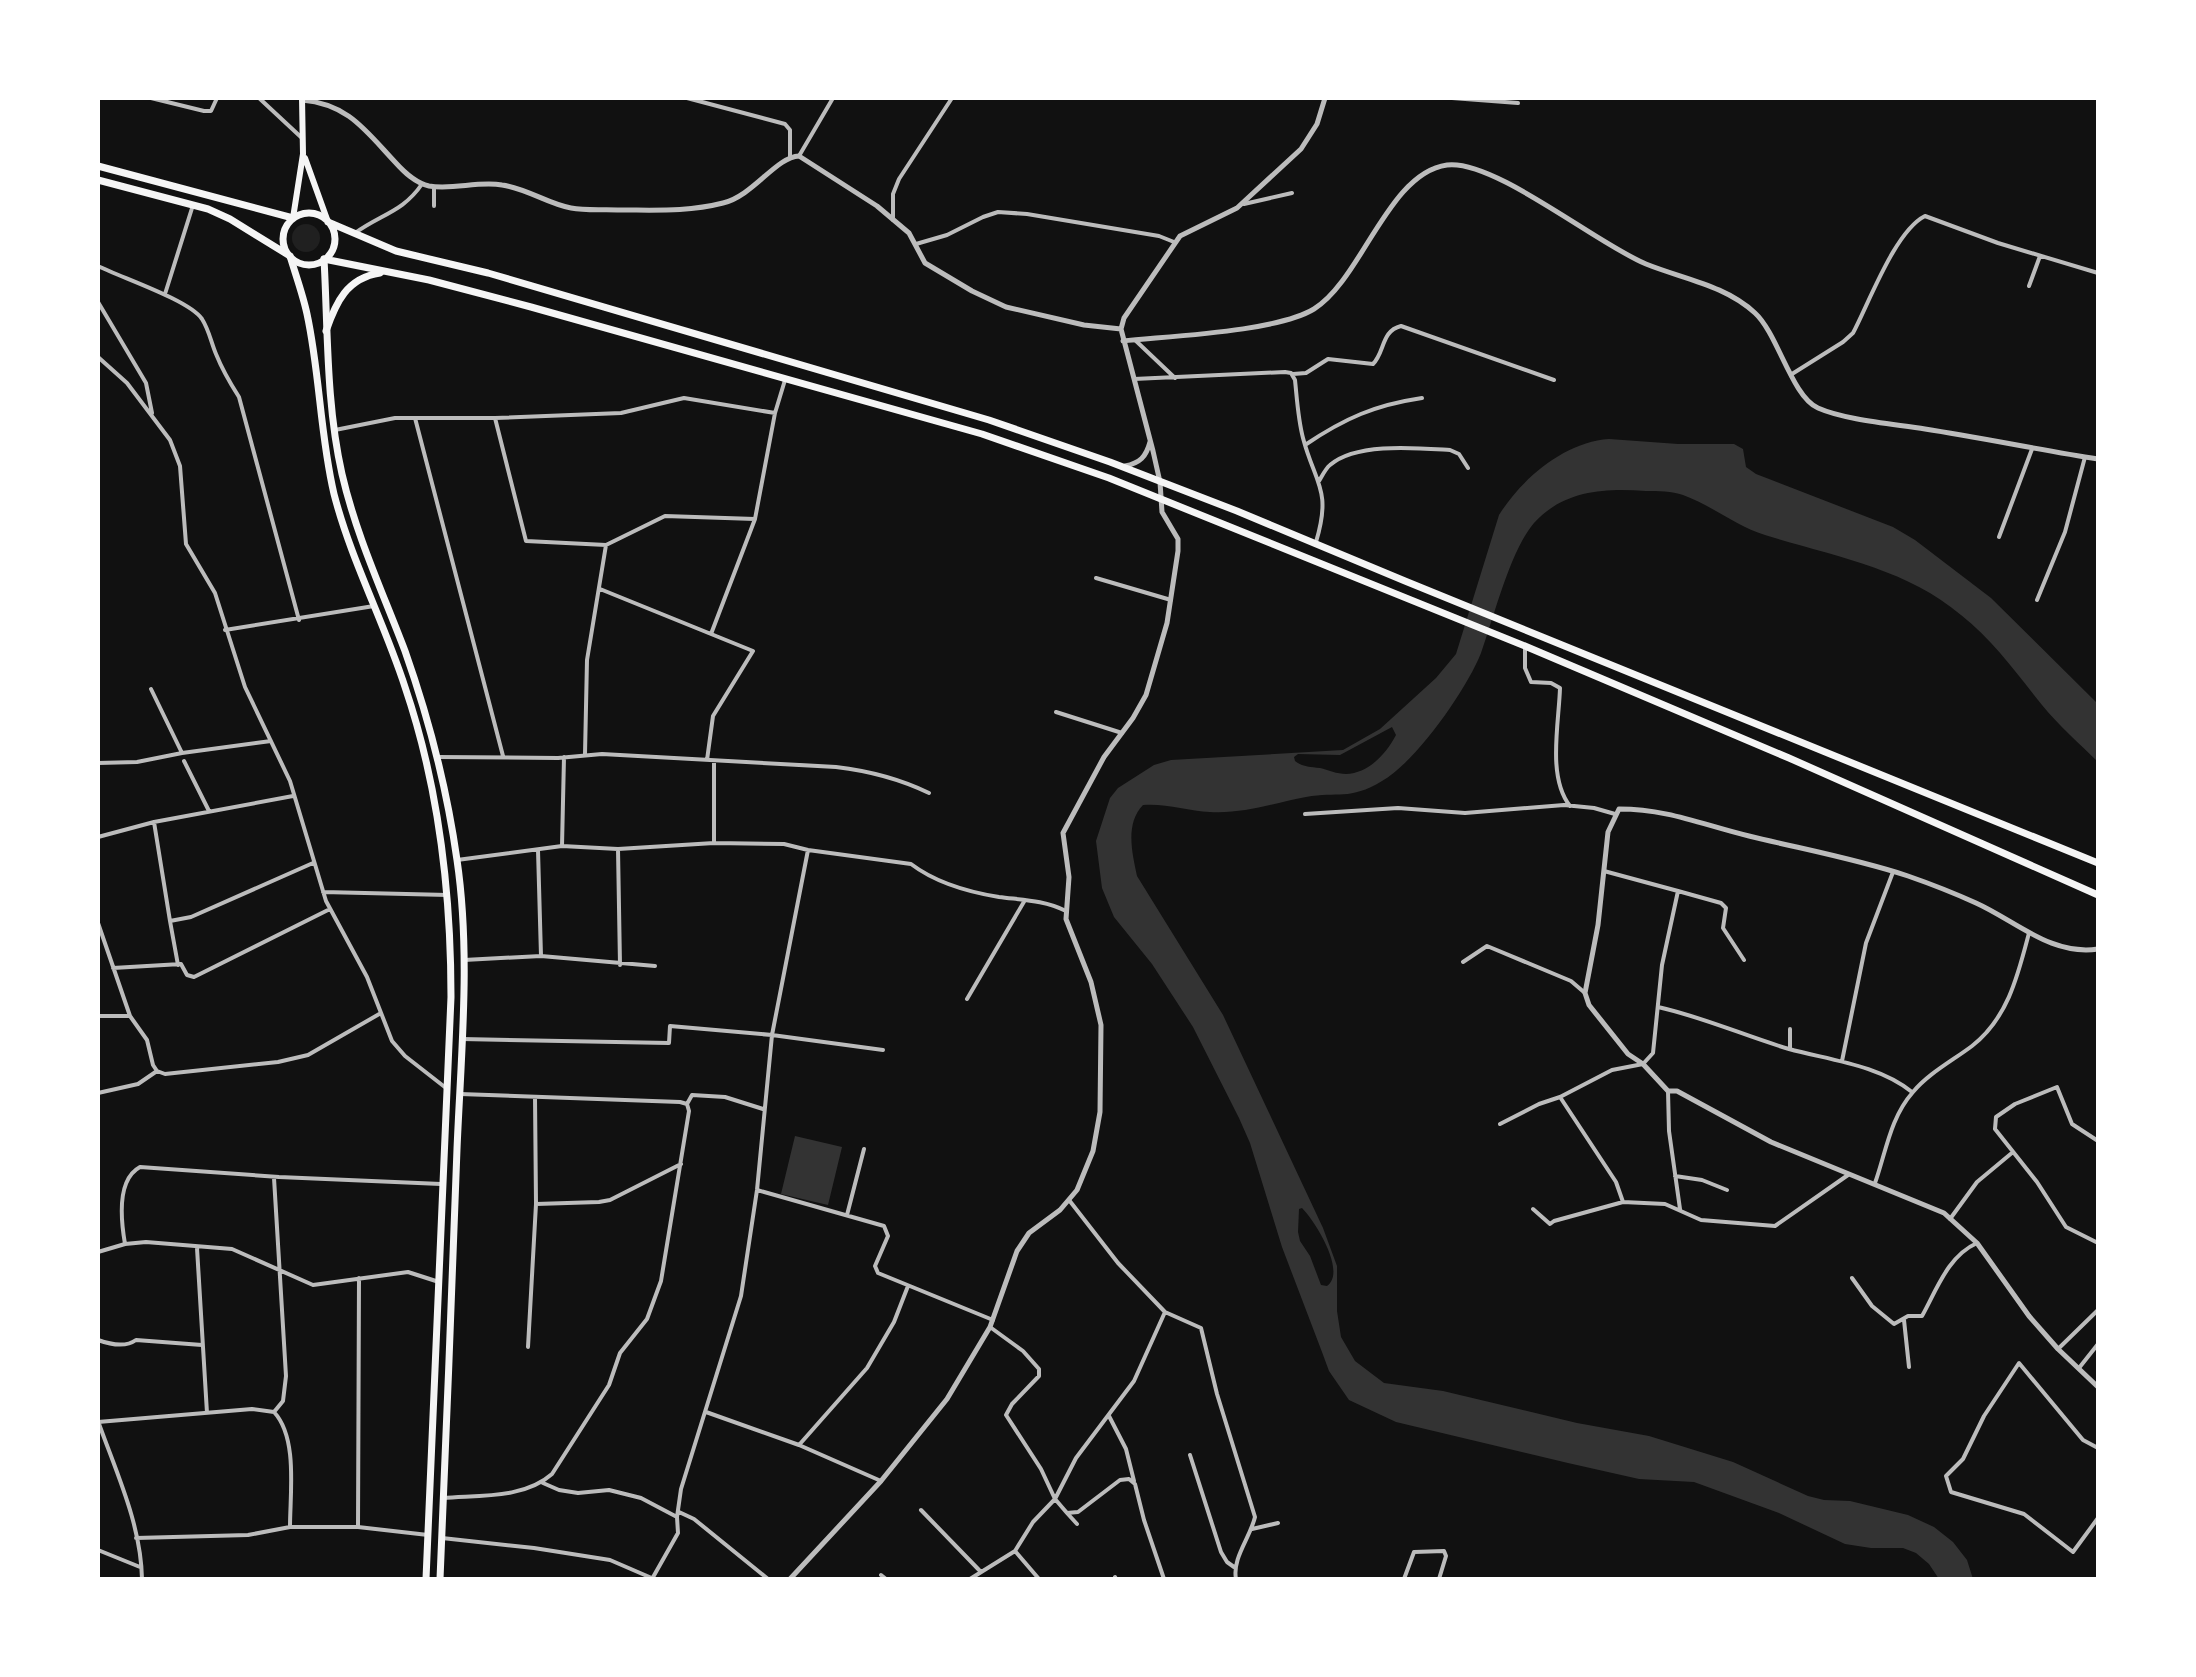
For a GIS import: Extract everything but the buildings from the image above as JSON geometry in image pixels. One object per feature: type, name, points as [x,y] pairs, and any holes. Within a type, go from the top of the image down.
[{"type":"main road","points":[[293,218],[303,154],[302,99]]},
{"type":"main road","points":[[303,154],[328,222],[394,250],[488,273],[989,420],[1120,467],[1316,542],[2098,863]]},
{"type":"main road","points":[[98,166],[293,218]]},
{"type":"main road","points":[[98,180],[193,204],[230,219],[290,256],[303,264],[324,259],[333,246],[333,229],[323,217],[308,213],[293,218],[287,224],[283,241],[290,256],[307,316],[330,475],[342,519],[406,687],[436,811],[448,895],[451,997],[426,1579]]},
{"type":"main road","points":[[324,259],[531,307],[982,434],[1160,498],[1525,646],[1789,758],[2098,895]]},
{"type":"main road","points":[[324,259],[326,331],[342,474],[354,516],[419,692],[438,757],[457,860],[464,960],[440,1579]]},
{"type":"main road","points":[[326,331],[333,309],[351,285],[366,276],[390,272]]},
{"type":"main road","points":[[342,519],[354,516]]},
{"type":"street","points":[[151,98],[204,111],[211,111],[217,98]]},
{"type":"street","points":[[259,98],[303,139]]},
{"type":"street","points":[[687,98],[700,104],[785,124],[790,130],[790,157]]},
{"type":"street","points":[[799,156],[833,98]]},
{"type":"street","points":[[893,220],[893,194],[899,179],[952,98]]},
{"type":"street","points":[[790,1579],[881,1481],[938,1412],[992,1324],[1022,1243],[1069,1200],[1087,1169],[1099,1123],[1102,1036],[1095,995],[1069,928],[1066,911],[1069,877],[1063,833],[1104,757],[1140,707],[1151,681],[1171,600],[1178,539],[1162,512],[1160,482],[1121,329],[1124,318],[1174,242],[1186,232],[1219,219],[1243,204],[1306,142],[1317,124],[1325,98]]},
{"type":"street","points":[[1452,98],[1518,103]]},
{"type":"street","points":[[302,99],[343,110],[406,173],[422,184],[434,187],[498,184],[572,208],[668,212],[709,206],[739,198],[790,157],[799,156],[862,195],[893,220],[916,244],[922,258],[931,267],[997,304],[1073,323],[1121,329]]},
{"type":"street","points":[[1123,341],[1262,324],[1314,309],[1337,289],[1384,217],[1411,185],[1438,168],[1455,165],[1487,174],[1538,201],[1629,257],[1732,296],[1760,318],[1811,404],[1822,410],[2098,459]]},
{"type":"street","points":[[355,233],[412,199],[422,184]]},
{"type":"street","points":[[434,187],[434,206]]},
{"type":"street","points":[[1243,204],[1292,193]]},
{"type":"street","points":[[165,294],[193,204]]},
{"type":"street","points":[[916,244],[947,235],[998,212],[1159,236],[1174,242]]},
{"type":"street","points":[[1792,374],[1853,333],[1899,243],[1922,217],[1932,217],[2040,256],[2098,273]]},
{"type":"street","points":[[2029,286],[2040,256]]},
{"type":"street","points":[[98,266],[165,294],[199,315],[239,397],[299,620]]},
{"type":"street","points":[[98,302],[146,383],[153,415]]},
{"type":"street","points":[[1134,379],[1306,373],[1328,359],[1373,364],[1386,335],[1391,329],[1401,326],[1554,380]]},
{"type":"street","points":[[1135,340],[1175,378]]},
{"type":"street","points":[[98,357],[127,383],[170,440],[177,458],[186,544],[215,593],[245,687],[290,781],[323,892],[367,977],[392,1041],[405,1056],[448,1089]]},
{"type":"street","points":[[1291,373],[1295,380],[1305,445],[1319,481],[1323,517],[1316,542]]},
{"type":"street","points":[[711,634],[755,519],[775,413],[785,380]]},
{"type":"street","points":[[335,430],[395,418],[621,413],[684,398],[775,413]]},
{"type":"street","points":[[1305,445],[1339,422],[1360,413],[1422,398]]},
{"type":"street","points":[[415,418],[503,756]]},
{"type":"street","points":[[495,418],[526,541],[606,545],[665,516],[755,519]]},
{"type":"street","points":[[1120,467],[1137,464],[1147,453],[1150,441]]},
{"type":"street","points":[[1319,481],[1330,465],[1381,448],[1450,450],[1459,454],[1468,468]]},
{"type":"street","points":[[1999,537],[2032,449]]},
{"type":"street","points":[[2037,600],[2065,532],[2085,457]]},
{"type":"street","points":[[585,754],[587,660],[606,545]]},
{"type":"street","points":[[1096,578],[1171,600]]},
{"type":"street","points":[[598,589],[753,651],[713,716],[707,760]]},
{"type":"street","points":[[225,630],[374,606]]},
{"type":"street","points":[[1525,646],[1525,668],[1531,682],[1551,683],[1560,688],[1557,778],[1562,795],[1570,806]]},
{"type":"street","points":[[151,689],[182,753]]},
{"type":"street","points":[[1056,712],[1122,733]]},
{"type":"street","points":[[98,763],[137,762],[271,741]]},
{"type":"street","points":[[438,757],[564,757],[585,754],[867,770],[901,780],[929,793]]},
{"type":"street","points":[[562,846],[564,757]]},
{"type":"street","points":[[184,761],[209,811]]},
{"type":"street","points":[[714,761],[714,843]]},
{"type":"street","points":[[98,837],[154,822],[293,796]]},
{"type":"street","points":[[1305,814],[1398,808],[1465,813],[1570,806],[1615,814]]},
{"type":"street","points":[[1680,1209],[1669,1131],[1668,1091],[1643,1064],[1621,1047],[1589,1005],[1585,993],[1598,925],[1608,832],[1619,809],[1673,814],[1893,872],[1976,903],[2029,933],[2064,947],[2080,951],[2098,949]]},
{"type":"street","points":[[154,822],[178,965]]},
{"type":"street","points":[[457,860],[562,846],[618,849],[714,843],[784,844],[911,864],[923,874],[973,892],[1048,902],[1066,911]]},
{"type":"street","points":[[538,849],[541,956]]},
{"type":"street","points":[[618,849],[620,965]]},
{"type":"street","points":[[442,1538],[610,1560],[653,1579],[678,1533],[681,1489],[741,1296],[757,1190],[772,1035],[808,850]]},
{"type":"street","points":[[170,921],[191,917],[313,863]]},
{"type":"street","points":[[1604,871],[1721,903],[1726,908],[1723,928],[1744,960]]},
{"type":"street","points":[[1842,1061],[1866,943],[1893,872]]},
{"type":"street","points":[[1500,1124],[1612,1070],[1643,1064],[1653,1053],[1662,965],[1678,891]]},
{"type":"street","points":[[323,892],[448,895]]},
{"type":"street","points":[[967,999],[1025,900]]},
{"type":"street","points":[[113,968],[181,964],[187,975],[194,977],[330,909]]},
{"type":"street","points":[[98,923],[130,1016],[147,1040],[157,1071]]},
{"type":"street","points":[[1875,1183],[1892,1126],[1912,1092],[1975,1044],[2005,1008],[2018,976],[2029,933]]},
{"type":"street","points":[[1463,962],[1487,946],[1571,981],[1585,993]]},
{"type":"street","points":[[464,960],[541,956],[655,966]]},
{"type":"street","points":[[1657,1007],[1790,1049],[1842,1061],[1901,1083],[1912,1092]]},
{"type":"street","points":[[157,1071],[165,1074],[206,1070],[278,1062],[308,1055],[381,1013]]},
{"type":"street","points":[[98,1016],[130,1016]]},
{"type":"street","points":[[462,1039],[669,1043],[670,1026],[772,1035],[883,1050]]},
{"type":"street","points":[[1790,1029],[1790,1049]]},
{"type":"street","points":[[98,1093],[138,1084],[157,1071]]},
{"type":"street","points":[[2098,1141],[2072,1124],[2057,1087],[2015,1104],[1996,1117],[1995,1129],[2037,1182],[2066,1227],[2098,1243]]},
{"type":"street","points":[[1668,1091],[1677,1091],[1771,1142],[1944,1213],[1977,1243],[2029,1316],[2098,1387]]},
{"type":"street","points":[[460,1094],[687,1104]]},
{"type":"street","points":[[443,1498],[517,1491],[542,1483],[552,1474],[609,1385],[620,1353],[647,1319],[661,1281],[682,1163],[689,1111],[687,1104],[692,1095],[725,1097],[763,1109]]},
{"type":"street","points":[[528,1347],[536,1204],[535,1097]]},
{"type":"street","points":[[1560,1097],[1616,1182],[1623,1202]]},
{"type":"street","points":[[847,1215],[864,1149]]},
{"type":"street","points":[[1950,1219],[1977,1182],[2013,1152]]},
{"type":"street","points":[[536,1204],[610,1200],[682,1163]]},
{"type":"street","points":[[125,1244],[121,1221],[125,1183],[140,1167],[444,1185]]},
{"type":"street","points":[[1533,1209],[1550,1224],[1623,1202],[1665,1204],[1701,1220],[1775,1226],[1850,1173]]},
{"type":"street","points":[[1675,1176],[1702,1180],[1727,1190]]},
{"type":"street","points":[[274,1177],[286,1376],[283,1401],[274,1412]]},
{"type":"street","points":[[757,1190],[884,1226],[888,1236],[875,1266],[878,1273],[992,1324],[1023,1351],[1039,1369],[1039,1376],[1012,1404],[1006,1415],[1041,1469],[1055,1499],[1077,1524]]},
{"type":"street","points":[[1069,1200],[1118,1263],[1165,1312],[1201,1328],[1217,1394],[1255,1517],[1234,1567],[1236,1579]]},
{"type":"street","points":[[98,1252],[146,1242],[232,1249],[313,1285],[408,1272],[439,1282]]},
{"type":"street","points":[[1852,1278],[1872,1306],[1894,1324],[1908,1316],[1922,1316],[1954,1259],[1977,1243]]},
{"type":"street","points":[[197,1248],[207,1413]]},
{"type":"street","points":[[358,1527],[359,1278]]},
{"type":"street","points":[[799,1445],[867,1368],[894,1322],[908,1286]]},
{"type":"street","points":[[2058,1349],[2098,1310]]},
{"type":"street","points":[[970,1579],[1015,1551],[1033,1522],[1055,1499],[1076,1458],[1134,1381],[1165,1312]]},
{"type":"street","points":[[1904,1320],[1909,1367]]},
{"type":"street","points":[[98,1340],[118,1345],[131,1344],[136,1340],[202,1345]]},
{"type":"street","points":[[2079,1368],[2098,1344]]},
{"type":"street","points":[[2098,1448],[2083,1440],[2019,1363],[1984,1416],[1963,1459],[1946,1476],[1951,1492],[2024,1514],[2073,1552],[2098,1518]]},
{"type":"street","points":[[142,1579],[123,1486],[100,1434],[98,1422],[252,1409],[274,1412],[287,1431],[290,1447],[290,1527]]},
{"type":"street","points":[[706,1412],[799,1445],[881,1481]]},
{"type":"street","points":[[1109,1416],[1126,1449],[1144,1520],[1164,1579]]},
{"type":"street","points":[[1190,1455],[1221,1552],[1234,1567]]},
{"type":"street","points":[[1067,1513],[1078,1512],[1120,1480],[1129,1479],[1135,1484]]},
{"type":"street","points":[[542,1483],[578,1493],[609,1490],[641,1498],[694,1519],[768,1579]]},
{"type":"street","points":[[1097,1498],[1102,1503]]},
{"type":"street","points":[[921,1510],[981,1572]]},
{"type":"street","points":[[1252,1529],[1278,1523]]},
{"type":"street","points":[[136,1538],[248,1535],[290,1527],[358,1527],[428,1535]]},
{"type":"street","points":[[98,1550],[142,1568]]},
{"type":"street","points":[[1404,1579],[1414,1552],[1437,1550],[1444,1551],[1446,1556],[1439,1579]]},
{"type":"street","points":[[1015,1551],[1039,1579]]},
{"type":"shaded area","points":[[306,224],[316,228],[320,238],[316,248],[306,252],[296,248],[292,238],[296,228]]},
{"type":"shaded area","points":[[1609,439],[1734,444],[1743,449],[1746,467],[1756,474],[1893,527],[1915,540],[1991,598],[2098,704],[2098,762],[2049,713],[1984,635],[1940,599],[1917,586],[1868,565],[1754,531],[1679,494],[1600,491],[1558,504],[1534,523],[1525,535],[1510,567],[1474,668],[1425,742],[1395,772],[1361,791],[1317,795],[1258,808],[1210,812],[1143,805],[1132,829],[1137,876],[1223,1015],[1323,1228],[1337,1266],[1337,1311],[1341,1337],[1355,1361],[1384,1383],[1443,1391],[1577,1423],[1649,1436],[1733,1462],[1808,1496],[1850,1501],[1908,1515],[1934,1527],[1953,1542],[1967,1560],[1973,1579],[1939,1579],[1929,1564],[1916,1553],[1903,1548],[1845,1544],[1779,1513],[1694,1482],[1639,1479],[1568,1463],[1396,1422],[1349,1400],[1329,1371],[1282,1247],[1250,1143],[1239,1118],[1193,1027],[1152,964],[1114,917],[1102,888],[1096,841],[1110,798],[1118,788],[1154,765],[1171,760],[1343,750],[1380,729],[1436,678],[1456,654],[1499,515],[1509,501],[1546,464],[1576,447]],"holes":[[[1392,727],[1396,735],[1387,749],[1376,761],[1354,773],[1343,774],[1304,766],[1295,761],[1294,757],[1298,754],[1340,755]],[[1302,1208],[1321,1235],[1331,1259],[1332,1279],[1327,1286],[1321,1285],[1310,1256],[1300,1241],[1299,1209]]]},
{"type":"shaded area","points":[[795,1136],[842,1147],[828,1205],[781,1194]]},
{"type":"waterway","points":[[1247,98],[1252,98]]}]
